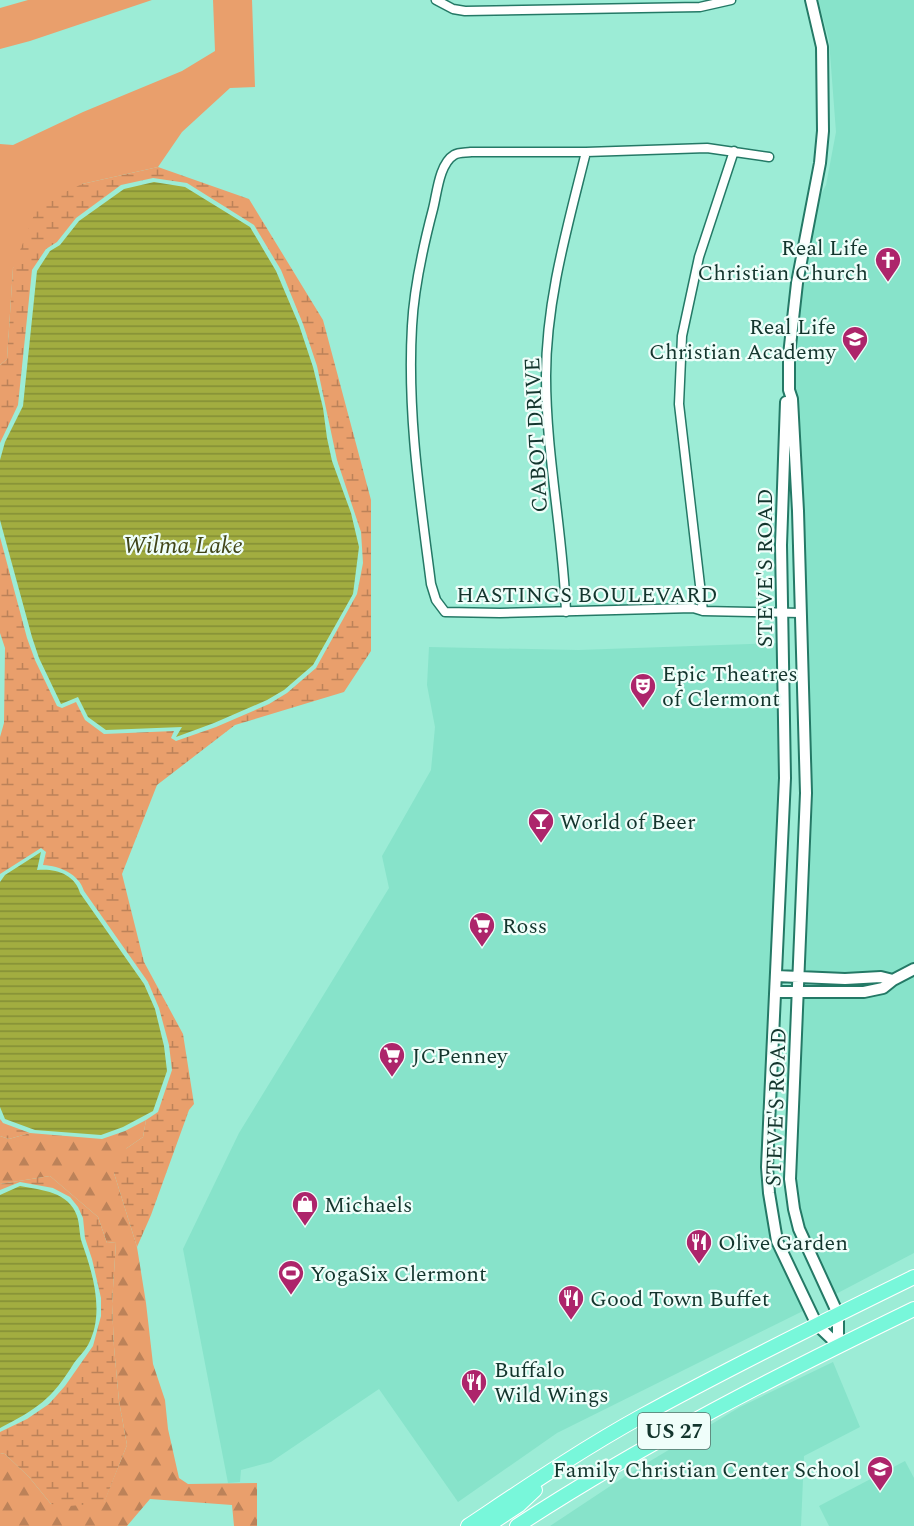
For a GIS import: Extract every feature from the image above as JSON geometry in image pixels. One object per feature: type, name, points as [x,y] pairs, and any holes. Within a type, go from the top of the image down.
[{"type":"highway","name":"US 27","points":[[468,1526],[640,1417],[914,1277]]},
{"type":"highway","name":"US 27","points":[[517,1526],[686,1424],[914,1309]]},
{"type":"highway","points":[[487,1526],[519,1505],[560,1466]]},
{"type":"street","points":[[436,0],[453,9],[465,11],[700,7],[731,0]]},
{"type":"street","name":"STEVE'S ROAD","points":[[811,0],[822,47],[823,131],[820,163],[797,283],[789,355],[789,390],[792,399],[798,499],[806,793],[790,1168],[794,1209],[803,1239],[838,1314],[838,1346]]},
{"type":"street","points":[[585,152],[707,148],[770,157]]},
{"type":"street","name":"HASTINGS BOULEVARD","points":[[585,152],[526,151],[457,154],[447,161],[444,168],[424,243],[412,323],[411,383],[415,456],[431,585],[436,600],[445,612],[472,613],[693,608],[703,611],[801,613]]},
{"type":"street","points":[[703,611],[679,404],[682,336],[699,257],[734,151]]},
{"type":"street","name":"CABOT DRIVE","points":[[566,612],[548,425],[546,375],[550,321],[558,268],[585,152]]},
{"type":"street","name":"STEVE'S ROAD","points":[[789,390],[786,398],[782,534],[785,778],[768,1167],[769,1193],[777,1241],[817,1325],[838,1346]]},
{"type":"street","points":[[776,992],[864,992],[883,988],[914,969]]},
{"type":"street","points":[[776,976],[845,979],[881,977],[893,980]]},
{"type":"shaded area","name":"Real Life Christian Academy","points":[[818,0],[914,0],[914,963],[891,975],[853,976],[805,973],[813,794],[808,642],[795,407],[796,318],[817,202],[826,185],[836,132],[829,40]]},
{"type":"shaded area","points":[[776,643],[780,768],[762,1190],[772,1242],[803,1311],[557,1433],[458,1502],[379,1389],[271,1462],[241,1470],[240,1482],[228,1483],[183,1249],[239,1133],[389,888],[382,856],[431,770],[435,727],[427,685],[429,647],[578,650]]},
{"type":"shaded area","points":[[914,975],[914,1253],[834,1295],[808,1237],[796,1189],[803,997],[870,996],[885,993]]},
{"type":"shaded area","points":[[833,1362],[860,1427],[804,1456],[801,1526],[550,1526],[627,1475],[740,1407]]},
{"type":"shaded area","name":"Family Christian Center School","points":[[905,1461],[914,1478],[914,1526],[829,1526],[819,1506]]},
{"type":"green space","points":[[28,0],[152,0],[0,49],[0,8]]},
{"type":"green space","points":[[213,0],[252,0],[255,87],[230,88],[182,132],[158,167],[82,184],[13,268],[7,359],[0,365],[0,144],[13,145],[83,112],[182,71],[215,51]]},
{"type":"green space","points":[[158,167],[249,199],[323,320],[371,500],[371,651],[344,692],[235,725],[157,785],[122,874],[144,962],[183,1034],[194,1104],[189,1110],[137,1247],[114,1173],[115,1161],[127,1148],[143,1137],[146,1120],[158,1112],[172,1070],[169,1045],[159,1008],[148,982],[78,880],[62,869],[43,865],[46,852],[41,848],[0,874],[0,737],[4,723],[5,648],[0,633],[0,537],[27,638],[57,706],[62,708],[76,702],[85,720],[104,734],[174,731],[171,738],[176,741],[269,704],[287,693],[316,668],[357,594],[363,563],[361,532],[337,460],[317,366],[281,270],[254,225],[187,183],[153,178],[121,185],[76,218],[57,242],[46,249],[32,270],[18,405],[0,443],[0,365],[7,359],[13,268],[38,205],[82,184]]},
{"type":"green space","points":[[0,1119],[3,1123],[30,1133],[9,1139],[0,1136]]},
{"type":"green space","points":[[146,1120],[143,1137],[127,1148],[114,1173],[137,1247],[153,1364],[165,1400],[168,1429],[179,1478],[188,1484],[257,1483],[257,1526],[234,1526],[232,1505],[150,1499],[127,1526],[0,1526],[0,1453],[5,1454],[29,1477],[51,1504],[104,1502],[127,1445],[119,1401],[114,1347],[112,1304],[116,1242],[107,1243],[98,1217],[50,1176],[0,1184],[0,1136],[9,1139],[30,1133],[102,1139]]},
{"type":"green space","points":[[50,1176],[98,1217],[107,1243],[116,1242],[112,1304],[114,1347],[119,1401],[127,1445],[104,1503],[69,1506],[51,1504],[29,1477],[5,1454],[0,1453],[0,1432],[27,1419],[49,1404],[65,1386],[93,1346],[101,1316],[101,1298],[85,1238],[83,1218],[70,1197],[53,1188],[20,1182],[0,1190],[0,1184]]},
{"type":"water","name":"Wilma Lake","points":[[154,182],[185,187],[250,227],[276,271],[299,325],[313,367],[332,461],[351,513],[359,547],[353,594],[313,665],[284,690],[267,700],[176,737],[182,727],[106,730],[88,717],[78,697],[61,704],[39,658],[32,637],[0,520],[0,460],[5,442],[23,406],[37,271],[50,251],[60,245],[79,221],[124,189]]},
{"type":"water","points":[[41,852],[37,870],[57,871],[74,881],[144,984],[155,1009],[164,1046],[167,1071],[153,1111],[123,1127],[101,1135],[35,1130],[5,1119],[0,1107],[0,882],[5,875]]},
{"type":"water","points":[[20,1186],[54,1194],[68,1202],[73,1208],[78,1219],[81,1240],[96,1294],[96,1320],[88,1345],[51,1394],[34,1409],[0,1428],[0,1195]]},
{"type":"place","name":"Real Life Christian Church","points":[[888,283]]},
{"type":"place","name":"Real Life Christian Academy","points":[[855,362]]},
{"type":"place","name":"Epic Theatres of Clermont","points":[[643,709]]},
{"type":"place","name":"World of Beer","points":[[541,844]]},
{"type":"place","name":"Ross","points":[[482,948]]},
{"type":"place","name":"JCPenney","points":[[392,1078]]},
{"type":"place","name":"Michaels","points":[[305,1227]]},
{"type":"place","name":"Olive Garden","points":[[699,1265]]},
{"type":"place","name":"YogaSix Clermont","points":[[291,1296]]},
{"type":"place","name":"Good Town Buffet","points":[[571,1321]]},
{"type":"place","name":"Buffalo Wild Wings","points":[[474,1405]]},
{"type":"place","name":"Family Christian Center School","points":[[880,1492]]}]
